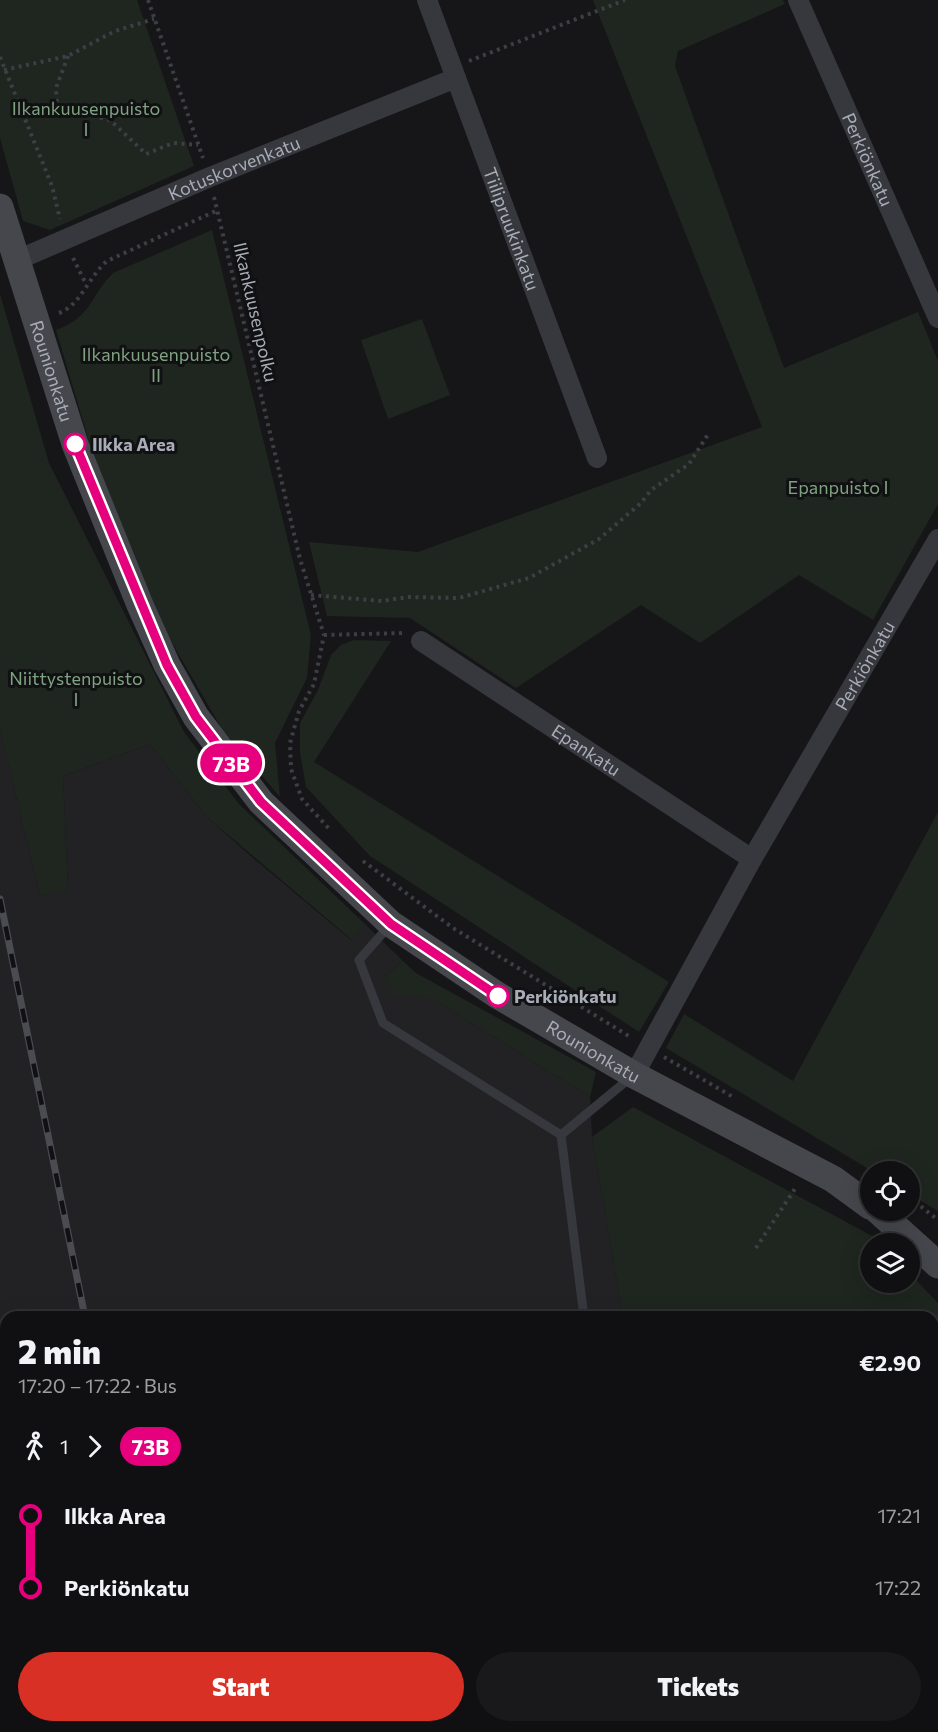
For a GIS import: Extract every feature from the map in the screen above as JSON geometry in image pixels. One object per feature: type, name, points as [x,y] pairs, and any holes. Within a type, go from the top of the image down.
[{"type":"main road","name":"Rounionkatu","points":[[0,207],[15,261],[75,444],[167,665],[196,717],[261,802],[391,924],[497,995],[634,1075],[832,1179],[860,1199]]},
{"type":"main road","points":[[889,1221],[938,1265]]},
{"type":"street","name":"Tiilipruukinkatu","points":[[427,0],[597,458]]},
{"type":"street","name":"Perkiönkatu","points":[[798,0],[938,318]]},
{"type":"street","name":"Kotuskorvenkatu","points":[[15,261],[454,73]]},
{"type":"street","name":"Perkiönkatu","points":[[634,1075],[752,859],[938,539]]},
{"type":"street","name":"Epankatu","points":[[421,641],[752,859]]},
{"type":"lane","points":[[391,924],[359,960],[383,1023],[561,1135]]},
{"type":"lane","points":[[561,1135],[634,1075]]},
{"type":"lane","points":[[561,1135],[583,1311]]},
{"type":"path","name":"Ilkankuusenpolku","points":[[148,0],[210,177],[300,559],[324,635]]},
{"type":"path","points":[[454,73],[625,0]]},
{"type":"path","points":[[4,70],[68,56],[115,31],[154,19]]},
{"type":"path","points":[[68,56],[56,88],[57,107],[110,120],[146,154],[172,143],[198,145]]},
{"type":"path","points":[[0,57],[52,186],[66,239],[86,284]]},
{"type":"path","points":[[35,320],[66,311],[107,261],[218,210]]},
{"type":"path","points":[[311,595],[382,601],[408,597],[459,598],[529,579],[599,539],[641,503],[651,490],[689,465],[709,433]]},
{"type":"path","points":[[333,833],[302,800],[291,769],[290,743],[299,711],[314,684],[324,635],[402,633],[421,641]]},
{"type":"path","points":[[358,857],[453,928],[648,1048],[736,1098]]},
{"type":"path","points":[[756,1248],[778,1217],[797,1184]]},
{"type":"path","points":[[920,1206],[938,1220]]},
{"type":"shaded area","points":[[0,729],[40,896],[68,889],[63,776],[150,744],[207,817],[246,852],[351,940],[365,924],[403,961],[384,977],[441,1004],[590,1097],[592,1137],[622,1311],[0,1311]]},
{"type":"green space","name":"Ilkankuusenpuisto I","points":[[0,0],[137,0],[194,166],[50,230],[23,221],[0,138]]},
{"type":"green space","name":"Epanpuisto I","points":[[593,0],[783,0],[785,4],[678,51],[675,66],[784,368],[918,312],[938,361],[938,504],[873,620],[799,575],[700,643],[641,605],[516,688],[410,618],[327,616],[309,542],[418,552],[762,427]]},
{"type":"green space","name":"Ilkankuusenpuisto II","points":[[212,230],[311,635],[307,678],[275,743],[280,797],[222,729],[145,596],[93,455],[56,330],[68,325],[84,313],[113,273]]},
{"type":"green space","name":"Niittystenpuisto I","points":[[0,294],[49,463],[184,732],[239,804],[365,924],[352,940],[207,817],[150,744],[63,776],[68,890],[40,896],[0,729]]},
{"type":"green space","points":[[422,319],[450,395],[388,419],[361,340]]},
{"type":"green space","points":[[354,640],[391,641],[314,762],[669,982],[639,1032],[370,856],[306,787],[300,753],[300,723],[318,690],[331,655],[341,645]]},
{"type":"green space","points":[[938,812],[938,1211],[920,1200],[920,1161],[860,1161],[860,1164],[666,1048],[684,1014],[793,1081]]},
{"type":"green space","points":[[403,961],[416,973],[596,1072],[590,1097],[441,1004],[419,995],[394,996],[384,977]]},
{"type":"green space","points":[[633,1107],[867,1233],[860,1233],[860,1293],[920,1293],[920,1284],[938,1303],[938,1311],[622,1311],[592,1137]]},
{"type":"railway","points":[[0,899],[84,1311]]},
{"type":"bus line","name":"73B","points":[[75,444],[140,605],[167,665],[196,717],[261,802],[391,924],[498,996]]},
{"type":"place","name":"Ilkka Area","points":[[75,444]]},
{"type":"place","name":"Perkiönkatu","points":[[498,996]]}]
